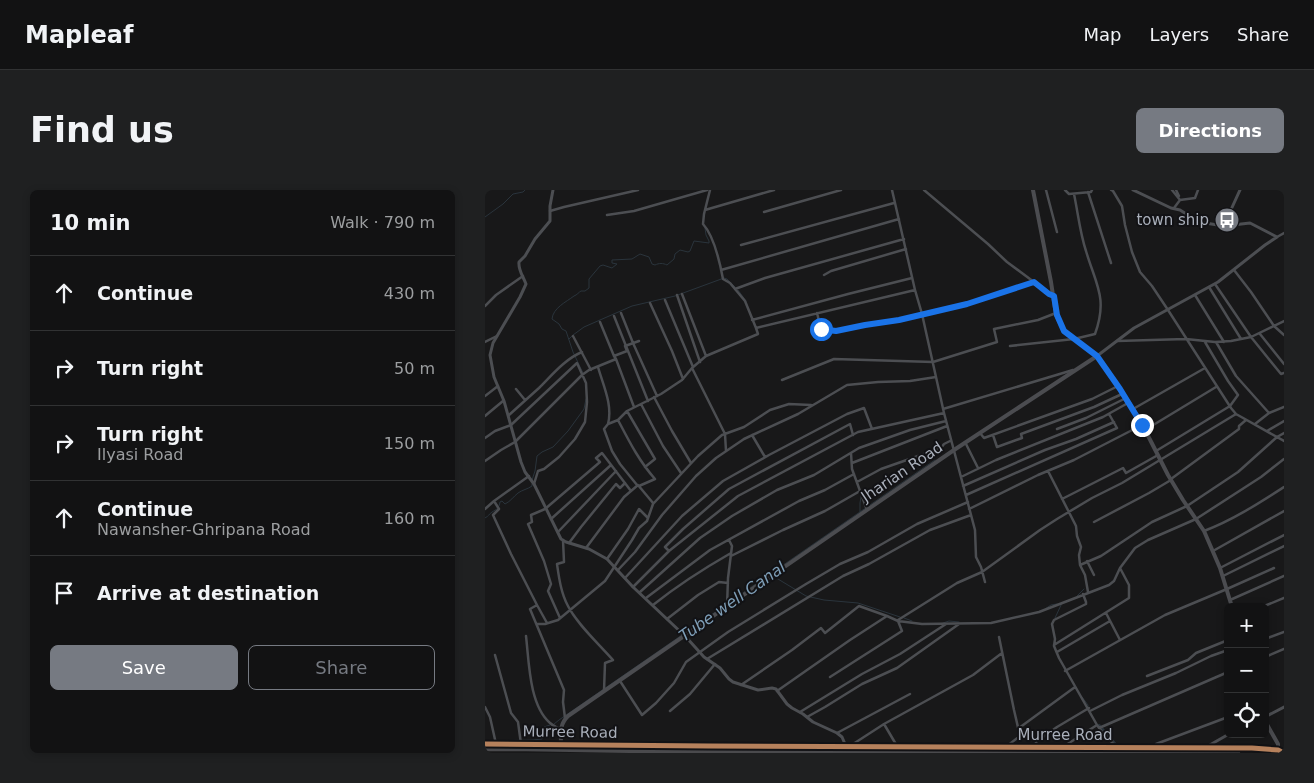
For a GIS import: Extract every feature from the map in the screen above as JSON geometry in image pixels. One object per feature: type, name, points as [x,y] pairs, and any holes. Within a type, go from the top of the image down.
[{"type":"main road","points":[[1033,190],[1056,313],[1064,331],[1097,356],[1128,400],[1171,480],[1205,530],[1223,576],[1231,603]]},
{"type":"main road","name":"Jharian Road","points":[[560,729],[565,719],[603,692],[686,637],[965,442],[1097,356]]},
{"type":"main road","points":[[1269,728],[1278,744],[1279,750]]},
{"type":"main road","points":[[560,729],[561,744]]},
{"type":"main road","name":"Murree Road","points":[[485,744],[551,746],[600,751],[618,748],[897,747],[1026,752],[1060,749]]},
{"type":"main road","name":"Murree Road","points":[[551,746],[561,744],[665,752],[701,752],[732,749],[794,752],[986,751],[1005,747],[1035,747],[1238,753]]},
{"type":"main road","name":"Murree Road","points":[[485,749],[524,745]]},
{"type":"main road","name":"Murree Road","points":[[1121,751],[1156,747],[1253,748],[1279,750],[1284,753]]},
{"type":"street","points":[[553,190],[549,224],[535,238],[525,256],[519,262],[518,266],[526,284],[497,336],[490,356],[494,377],[509,415],[521,462],[563,540],[564,562],[557,564],[567,604],[574,616],[613,660],[605,664],[603,692]]},
{"type":"street","points":[[550,211],[638,190]]},
{"type":"street","points":[[607,216],[634,211],[709,190],[703,224],[707,229],[719,260],[723,279],[730,283],[745,301],[758,334],[706,356],[683,378],[648,401],[627,411],[618,420],[608,424]]},
{"type":"street","points":[[705,210],[774,190]]},
{"type":"street","points":[[764,212],[841,190]]},
{"type":"street","points":[[892,190],[947,426],[975,530],[976,557],[985,582]]},
{"type":"street","points":[[925,190],[1007,262],[1054,296]]},
{"type":"street","points":[[1046,190],[1057,232]]},
{"type":"street","points":[[1065,190],[1069,194],[1092,190]]},
{"type":"street","points":[[1111,190],[1122,206],[1125,225],[1140,272],[1152,286],[1230,406],[1236,414],[1284,441]]},
{"type":"street","points":[[1133,190],[1179,210],[1199,222],[1224,226],[1250,223],[1277,237],[1284,233]]},
{"type":"street","points":[[1172,190],[1180,200]]},
{"type":"street","points":[[1176,190],[1180,200]]},
{"type":"street","points":[[1174,208],[1180,200],[1195,198],[1198,190]]},
{"type":"street","points":[[1224,226],[1240,190]]},
{"type":"street","points":[[1088,192],[1111,263]]},
{"type":"street","points":[[1010,346],[1074,339],[1095,334],[1099,321],[1100,293],[1086,251],[1074,194]]},
{"type":"street","points":[[741,245],[895,203]]},
{"type":"street","points":[[721,270],[899,219]]},
{"type":"street","name":"Jharian Road","points":[[1097,356],[1134,328],[1215,284],[1277,237]]},
{"type":"street","points":[[735,289],[765,278],[904,239]]},
{"type":"street","points":[[824,274],[906,249]]},
{"type":"street","points":[[1233,270],[1251,292],[1274,326],[1284,335]]},
{"type":"street","points":[[485,306],[495,295],[523,276]]},
{"type":"street","points":[[752,320],[912,278]]},
{"type":"street","points":[[817,313],[821,329],[836,331],[899,320],[967,304],[1034,282]]},
{"type":"street","points":[[1215,284],[1251,337],[1281,374],[1284,373]]},
{"type":"street","points":[[1209,287],[1241,340]]},
{"type":"street","points":[[756,328],[915,290]]},
{"type":"street","points":[[682,294],[706,356]]},
{"type":"street","points":[[677,295],[700,362]]},
{"type":"street","points":[[1195,295],[1224,342]]},
{"type":"street","points":[[665,300],[693,368],[725,434],[726,451]]},
{"type":"street","points":[[650,303],[683,378]]},
{"type":"street","points":[[621,313],[671,430],[691,462]]},
{"type":"street","points":[[782,380],[834,359],[933,362],[997,342],[994,329],[1038,320],[1056,313]]},
{"type":"street","points":[[614,316],[648,401]]},
{"type":"street","points":[[1115,341],[1186,339],[1224,342],[1241,340],[1260,334],[1284,321]]},
{"type":"street","points":[[600,322],[634,407]]},
{"type":"street","points":[[1260,334],[1284,364]]},
{"type":"street","points":[[485,342],[497,336]]},
{"type":"street","points":[[573,336],[591,370]]},
{"type":"street","points":[[625,346],[639,341]]},
{"type":"street","points":[[1062,499],[1123,468],[1126,473],[1230,406],[1238,395],[1211,354],[1205,341]]},
{"type":"street","points":[[1216,342],[1237,376],[1269,413]]},
{"type":"street","points":[[485,461],[515,442],[584,374],[627,351],[625,346]]},
{"type":"street","points":[[509,415],[573,355],[582,352]]},
{"type":"street","points":[[485,438],[495,431],[511,425],[577,363],[584,374],[586,383],[585,422],[575,439],[559,457],[544,469],[538,470],[534,484]]},
{"type":"street","points":[[597,367],[609,404],[610,415],[608,424],[604,429],[612,451],[620,464],[653,504]]},
{"type":"street","points":[[1133,409],[1205,368]]},
{"type":"street","points":[[943,409],[1077,369]]},
{"type":"street","points":[[537,624],[548,624],[558,620],[593,592],[616,568],[635,552],[683,490],[709,464],[726,451],[752,435],[798,414],[847,385],[910,381],[936,377]]},
{"type":"street","points":[[485,396],[498,386]]},
{"type":"street","points":[[980,432],[984,438],[1092,399],[1119,386]]},
{"type":"street","points":[[1145,430],[1217,387]]},
{"type":"street","points":[[516,389],[525,400]]},
{"type":"street","points":[[993,435],[997,447],[1022,438],[1021,434],[1094,407],[1123,393]]},
{"type":"street","points":[[961,477],[996,460],[1109,414],[1128,400]]},
{"type":"street","points":[[1057,429],[1128,400]]},
{"type":"street","points":[[485,416],[504,401]]},
{"type":"street","points":[[641,404],[663,446],[681,472]]},
{"type":"street","points":[[616,568],[639,528],[647,521],[653,504],[691,462],[722,435],[744,427],[770,410],[789,404],[813,405]]},
{"type":"street","points":[[1255,424],[1269,413],[1284,407]]},
{"type":"street","points":[[625,578],[682,516],[723,482],[765,457],[847,414],[864,408],[872,429]]},
{"type":"street","points":[[627,411],[655,458],[645,467]]},
{"type":"street","points":[[633,587],[669,551],[739,496],[859,432],[944,413]]},
{"type":"street","points":[[966,495],[1117,428],[1109,414]]},
{"type":"street","points":[[898,620],[957,583],[982,572],[1039,530],[1092,498],[1122,483],[1236,414]]},
{"type":"street","points":[[586,548],[623,497],[638,486],[655,479],[633,449],[618,420]]},
{"type":"street","points":[[1093,522],[1136,501],[1171,480],[1239,429],[1239,426],[1246,420]]},
{"type":"street","points":[[640,592],[700,538],[732,516],[777,490],[814,475],[859,448],[890,436],[946,421]]},
{"type":"street","points":[[1267,431],[1284,421]]},
{"type":"street","points":[[963,486],[1037,453],[1076,440],[1113,422]]},
{"type":"street","points":[[669,551],[665,547],[683,528],[729,489],[850,424],[853,435]]},
{"type":"street","points":[[969,509],[1074,460],[1142,425]]},
{"type":"street","points":[[852,463],[947,426]]},
{"type":"street","points":[[1080,565],[1101,556],[1152,522],[1187,506],[1238,472],[1284,433]]},
{"type":"street","points":[[752,435],[765,457]]},
{"type":"street","points":[[857,482],[881,469],[941,448],[951,440]]},
{"type":"street","points":[[965,442],[978,468]]},
{"type":"street","points":[[561,618],[548,591],[551,584],[544,561],[528,524],[532,522],[531,515],[545,509],[600,462],[596,458],[602,453],[631,490]]},
{"type":"street","points":[[851,453],[854,474],[867,510]]},
{"type":"street","points":[[741,684],[821,628],[825,633],[859,606],[898,620],[922,624],[991,623],[1025,616],[1112,583],[1119,568],[1135,548],[1148,540],[1196,519],[1261,477],[1284,459]]},
{"type":"street","points":[[551,520],[611,465]]},
{"type":"street","points":[[558,532],[616,471]]},
{"type":"street","points":[[1048,471],[1077,526],[1077,536],[1081,547],[1079,555],[1080,565],[1085,575],[1088,592]]},
{"type":"street","points":[[646,598],[710,550],[854,474]]},
{"type":"street","points":[[485,509],[530,477]]},
{"type":"street","points":[[569,543],[616,484],[620,488],[625,483]]},
{"type":"street","points":[[1205,530],[1225,522],[1284,487]]},
{"type":"street","points":[[653,605],[678,585],[705,568],[825,511],[860,491]]},
{"type":"street","points":[[494,501],[499,507],[493,515],[548,624]]},
{"type":"street","points":[[620,682],[642,715],[674,683],[686,662],[728,632],[841,564],[868,552],[917,524],[968,502]]},
{"type":"street","points":[[607,559],[628,529],[639,509],[648,518]]},
{"type":"street","points":[[1213,551],[1284,511]]},
{"type":"street","points":[[707,659],[843,576],[869,564],[930,530],[971,515]]},
{"type":"street","points":[[1220,568],[1284,535]]},
{"type":"street","points":[[563,540],[586,548],[607,559],[699,652],[720,668],[729,679],[758,690],[776,689],[787,704],[813,722],[837,733],[849,747],[884,724],[973,675],[1002,653]]},
{"type":"street","points":[[727,607],[731,554],[729,540]]},
{"type":"street","points":[[1223,576],[1284,546]]},
{"type":"street","points":[[1087,562],[1094,575]]},
{"type":"street","points":[[1054,646],[1130,597],[1129,585],[1119,568]]},
{"type":"street","points":[[1065,671],[1165,614],[1274,568]]},
{"type":"street","points":[[1230,600],[1284,576]]},
{"type":"street","points":[[667,619],[698,595],[719,582],[728,582]]},
{"type":"street","points":[[1083,594],[1085,604],[1054,620],[1052,624],[1055,639],[1054,646],[1065,671],[1098,727],[1121,751]]},
{"type":"street","points":[[1269,604],[1284,598]]},
{"type":"street","points":[[537,605],[530,609],[564,690],[565,719]]},
{"type":"street","points":[[1106,613],[1120,640]]},
{"type":"street","points":[[777,691],[887,616]]},
{"type":"street","points":[[830,677],[902,631],[898,620]]},
{"type":"street","points":[[1057,652],[1110,621]]},
{"type":"street","points":[[807,717],[861,684],[897,668],[959,623]]},
{"type":"street","points":[[800,712],[862,674],[900,654],[946,624]]},
{"type":"street","points":[[1269,638],[1284,632]]},
{"type":"street","points":[[526,636],[531,684],[538,705],[551,725],[560,729]]},
{"type":"street","points":[[999,636],[1020,736],[1005,747]]},
{"type":"street","points":[[1147,676],[1188,660],[1196,653],[1224,642]]},
{"type":"street","points":[[1269,655],[1284,649]]},
{"type":"street","points":[[1035,747],[1036,742],[1057,727],[1089,709],[1224,651]]},
{"type":"street","points":[[495,655],[511,713],[518,722],[524,745]]},
{"type":"street","points":[[670,711],[690,694],[715,664]]},
{"type":"street","points":[[1060,749],[1098,727],[1224,674]]},
{"type":"street","points":[[1019,728],[1075,688]]},
{"type":"street","points":[[837,733],[910,694]]},
{"type":"street","points":[[485,707],[490,717],[496,744]]},
{"type":"street","points":[[1269,715],[1284,707]]},
{"type":"street","points":[[1156,747],[1156,744],[1224,718]]},
{"type":"street","points":[[884,724],[897,747]]},
{"type":"street","points":[[1205,748],[1224,737]]},
{"type":"waterway","points":[[485,217],[513,194],[525,190]]},
{"type":"waterway","points":[[583,373],[566,331],[552,319],[557,308],[580,291],[585,291],[589,288],[589,279],[600,266],[612,268],[617,264],[612,263],[612,260],[632,259],[640,254],[649,257],[652,264],[667,265],[680,250],[690,251],[694,241],[709,243],[705,228]]},
{"type":"waterway","points":[[569,339],[584,327],[632,306],[675,296],[724,278],[735,287]]},
{"type":"waterway","points":[[738,290],[746,301]]},
{"type":"waterway","points":[[532,480],[537,456],[553,447],[568,431],[584,409],[586,399]]},
{"type":"waterway","name":"Tube well Canal","points":[[685,633],[935,460]]},
{"type":"waterway","points":[[485,518],[499,506],[500,502],[502,501],[505,504],[518,493],[532,486],[532,484]]},
{"type":"waterway","points":[[860,512],[861,497]]},
{"type":"waterway","points":[[773,576],[806,596],[824,600],[858,603],[900,617]]},
{"type":"waterway","points":[[1077,596],[1084,589]]},
{"type":"waterway","points":[[1055,618],[1062,603]]},
{"type":"waterway","points":[[1045,609],[1057,604]]},
{"type":"waterway","points":[[904,618],[912,621]]},
{"type":"waterway","points":[[943,623],[949,621],[959,622]]},
{"type":"waterway","name":"Tube well Canal","points":[[554,724],[682,635]]},
{"type":"waterway","points":[[1082,697],[1088,708]]},
{"type":"waterway","name":"Tube well Canal","points":[[533,740],[542,739],[544,727],[550,725]]},
{"type":"waterway","points":[[1099,726],[1117,747]]},
{"type":"waterway","points":[[485,741],[533,740],[533,742]]},
{"type":"transit line","points":[[485,744],[1252,748],[1278,750],[1284,753]]},
{"type":"place","name":"town ship","points":[[1227,220]]},
{"type":"route","points":[[821,329],[836,331],[899,320],[967,304],[1034,282],[1054,296],[1057,315],[1064,331],[1097,356],[1142,425]]}]
